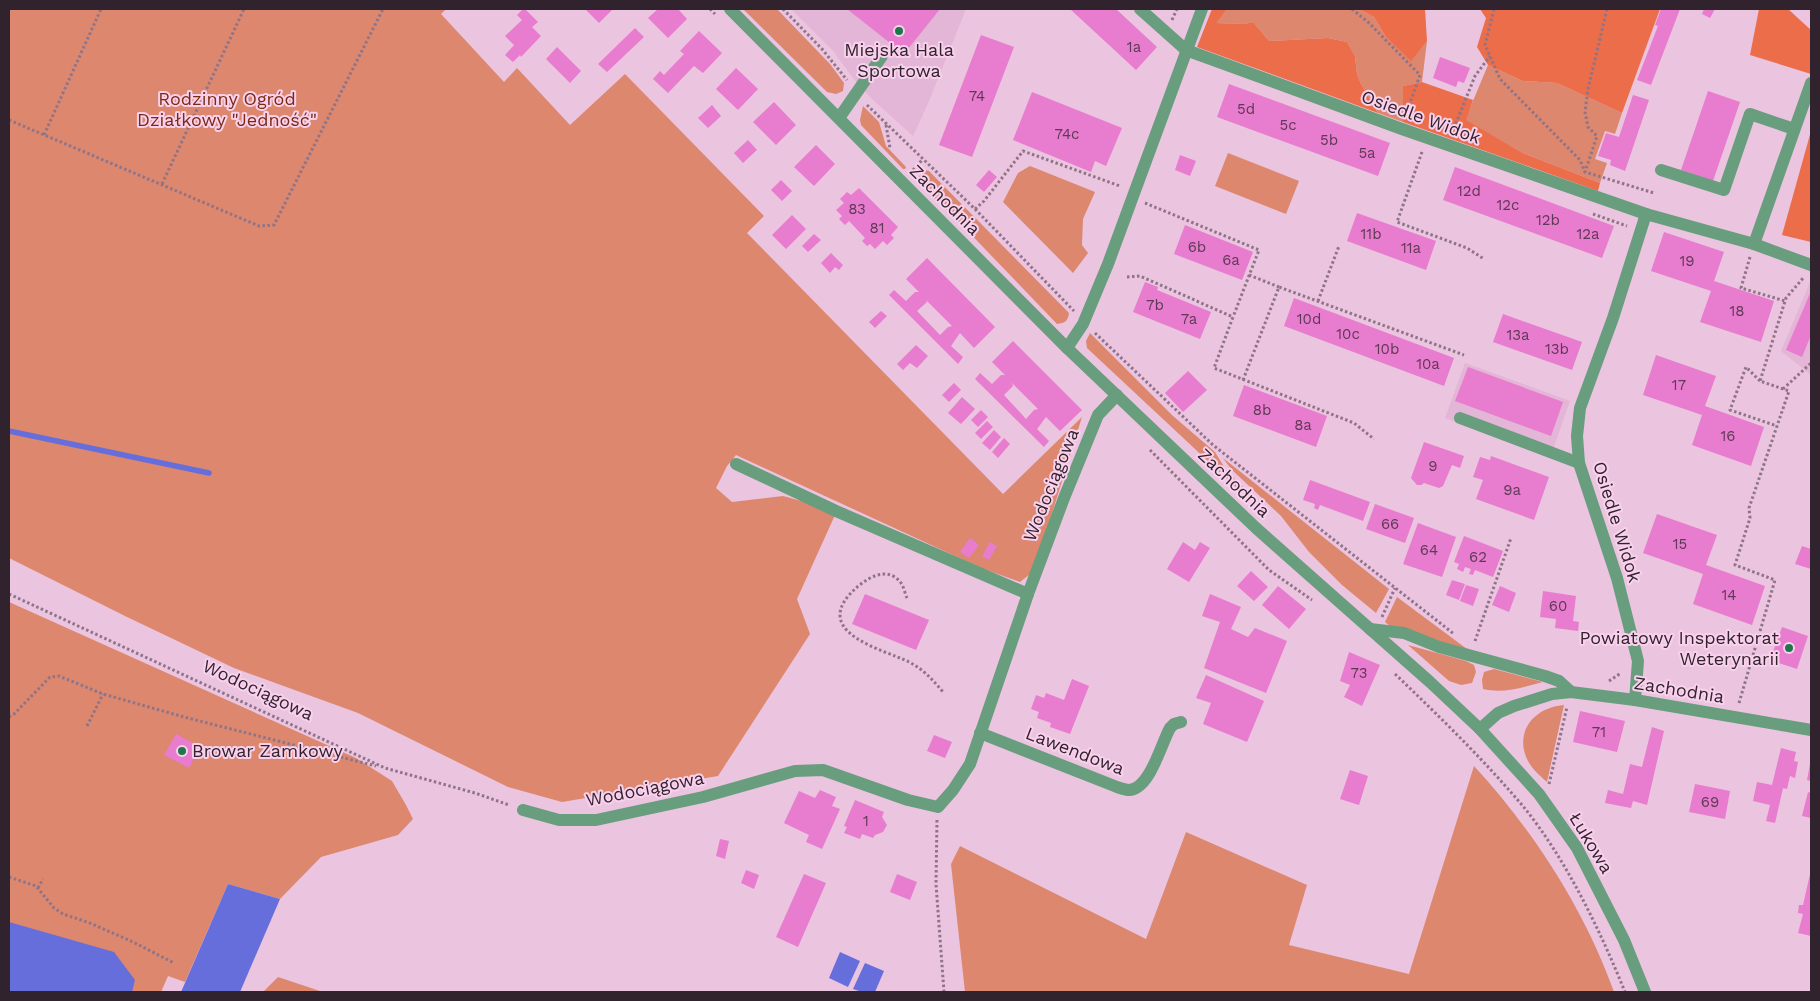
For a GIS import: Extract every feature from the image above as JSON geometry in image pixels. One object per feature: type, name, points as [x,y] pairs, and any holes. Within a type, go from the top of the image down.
[{"type":"street","name":"Zachodnia","points":[[730,9],[1067,348],[1256,528],[1430,682],[1480,729],[1498,713],[1514,706],[1552,694],[1571,692],[1635,700],[1811,730]]},
{"type":"street","name":"Osiedle Widok","points":[[1140,9],[1186,50],[1402,129],[1646,214],[1754,244],[1808,270]]},
{"type":"street","points":[[1067,348],[1083,324],[1108,264],[1202,9]]},
{"type":"street","points":[[839,118],[882,56]]},
{"type":"street","points":[[1754,244],[1811,83]]},
{"type":"street","points":[[1661,170],[1724,190],[1750,114],[1794,129]]},
{"type":"street","name":"Osiedle Widok","points":[[1635,700],[1638,661],[1616,578],[1579,463],[1577,436],[1580,408],[1613,318],[1646,214]]},
{"type":"street","name":"Wodociągowa","points":[[524,810],[559,820],[596,820],[703,797],[795,771],[823,770],[908,800],[938,807],[953,790],[970,764],[1028,594],[1098,415],[1117,395]]},
{"type":"street","points":[[1460,418],[1579,463]]},
{"type":"street","points":[[736,464],[836,511],[1028,594]]},
{"type":"street","points":[[1370,629],[1404,633],[1439,647],[1545,676],[1559,682],[1571,692]]},
{"type":"street","name":"Lawendowa","points":[[980,733],[1129,790],[1145,781],[1170,728],[1174,724],[1182,722]]},
{"type":"street","name":"Łukowa","points":[[1480,729],[1539,794],[1577,848],[1624,940],[1645,992]]},
{"type":"path","points":[[44,134],[101,9]]},
{"type":"path","points":[[162,184],[244,9]]},
{"type":"path","points":[[9,120],[259,226],[274,225],[383,9]]},
{"type":"path","points":[[783,9],[828,56],[847,80]]},
{"type":"path","points":[[1174,16],[1177,9]]},
{"type":"path","points":[[1352,9],[1369,23],[1420,75],[1402,129]]},
{"type":"path","points":[[1494,9],[1485,45],[1500,78],[1580,160],[1585,172]]},
{"type":"path","points":[[1585,172],[1597,136],[1588,127],[1585,112],[1588,89],[1607,9]]},
{"type":"path","points":[[1448,145],[1467,92],[1475,76],[1490,56]]},
{"type":"path","points":[[867,105],[975,209],[1075,312],[1079,306]]},
{"type":"path","points":[[886,124],[890,148],[896,153]]},
{"type":"path","points":[[975,209],[984,201],[1023,151],[1123,187]]},
{"type":"path","points":[[1422,151],[1397,222],[1467,248],[1484,259]]},
{"type":"path","points":[[909,174],[923,159]]},
{"type":"path","points":[[907,163],[913,170]]},
{"type":"path","points":[[1585,172],[1654,193]]},
{"type":"path","points":[[1141,201],[1259,250],[1214,368],[1354,423],[1374,439]]},
{"type":"path","points":[[1754,244],[1741,288],[1785,301]]},
{"type":"path","points":[[1318,301],[1339,246]]},
{"type":"path","points":[[1760,381],[1785,301],[1808,270]]},
{"type":"path","points":[[1249,275],[1464,355]]},
{"type":"path","points":[[1127,277],[1140,276],[1233,316]]},
{"type":"path","points":[[1243,380],[1279,287]]},
{"type":"path","points":[[1093,331],[1206,439],[1457,637]]},
{"type":"path","points":[[1783,389],[1811,363]]},
{"type":"path","points":[[1735,717],[1775,580],[1735,565],[1750,518],[1749,508],[1789,391],[1760,381],[1746,367],[1730,410],[1777,426]]},
{"type":"path","points":[[1144,444],[1269,570],[1316,603]]},
{"type":"path","points":[[1473,649],[1511,538]]},
{"type":"path","points":[[907,598],[901,583],[891,576],[883,574],[874,576],[858,584],[846,598],[841,612],[842,625],[848,632],[864,643],[918,667],[930,676],[943,692]]},
{"type":"path","points":[[1382,617],[1395,588]]},
{"type":"path","name":"Wodociągowa","points":[[9,594],[385,768],[475,793],[524,810]]},
{"type":"path","points":[[1394,673],[1484,762],[1523,807],[1571,880],[1602,940],[1624,992]]},
{"type":"path","points":[[1601,679],[1609,681],[1621,673]]},
{"type":"path","points":[[9,717],[50,677],[59,676],[103,694],[184,717],[385,768]]},
{"type":"path","points":[[1523,807],[1549,786],[1571,692]]},
{"type":"path","points":[[87,726],[103,694]]},
{"type":"path","points":[[938,807],[936,884],[944,992]]},
{"type":"path","points":[[9,877],[38,888],[54,908],[62,914],[90,923],[174,963]]},
{"type":"path","points":[[38,888],[43,879]]},
{"type":"shaded area","points":[[791,9],[966,9],[913,136],[871,98],[834,52]]},
{"type":"shaded area","points":[[1212,9],[1227,9],[1216,23],[1244,24],[1253,22],[1269,41],[1328,38],[1347,42],[1355,56],[1357,74],[1361,84],[1378,113],[1197,47]]},
{"type":"shaded area","points":[[1359,9],[1425,9],[1427,41],[1411,61],[1386,37],[1374,17]]},
{"type":"shaded area","points":[[1480,9],[1660,9],[1622,113],[1557,83],[1523,81],[1488,65],[1477,47],[1486,18]]},
{"type":"shaded area","points":[[1759,9],[1788,9],[1811,30],[1811,74],[1750,55]]},
{"type":"shaded area","points":[[1422,82],[1473,100],[1466,120],[1523,153],[1600,183],[1598,191],[1403,122],[1403,86]]},
{"type":"shaded area","points":[[1811,131],[1811,242],[1782,235]]},
{"type":"shaded area","points":[[1811,280],[1811,375],[1781,351]]},
{"type":"shaded area","points":[[1465,363],[1570,401],[1550,458],[1445,418]]},
{"type":"shaded area","points":[[228,884],[280,899],[240,992],[181,992]]},
{"type":"shaded area","points":[[9,922],[114,952],[135,980],[132,992],[9,992]]},
{"type":"shaded area","points":[[840,952],[860,961],[848,987],[829,978]]},
{"type":"shaded area","points":[[865,963],[884,971],[875,992],[862,992],[853,989]]},
{"type":"green space","name":"Rodzinny Ogród Działkowy \"Jedność\"","points":[[9,9],[446,9],[441,14],[504,82],[517,68],[570,125],[625,74],[764,216],[747,233],[1003,494],[1082,417],[1034,571],[1020,582],[981,568],[736,455],[727,466],[716,488],[732,502],[783,496],[816,505],[835,515],[797,599],[810,634],[718,776],[562,802],[508,787],[358,713],[234,668],[9,558]]},
{"type":"green space","points":[[743,9],[777,9],[830,64],[844,83],[843,91],[836,94],[827,92]]},
{"type":"green space","points":[[1227,9],[1359,9],[1374,17],[1386,37],[1411,60],[1427,41],[1422,82],[1403,86],[1403,122],[1378,113],[1361,84],[1357,74],[1355,56],[1347,42],[1328,38],[1269,41],[1253,22],[1244,24],[1215,23]]},
{"type":"green space","points":[[1488,65],[1523,81],[1557,83],[1622,113],[1615,134],[1605,131],[1595,159],[1607,163],[1600,183],[1523,153],[1465,120]]},
{"type":"green space","points":[[863,106],[879,122],[886,146],[906,167],[905,169],[861,125],[860,120]]},
{"type":"green space","points":[[1228,153],[1299,181],[1286,214],[1215,186]]},
{"type":"green space","points":[[1030,166],[1095,192],[1083,219],[1082,245],[1088,253],[1073,273],[1003,202],[1018,173]]},
{"type":"green space","points":[[925,170],[929,171],[1069,313],[1066,321],[1057,324],[916,180]]},
{"type":"green space","points":[[1090,333],[1173,416],[1215,452],[1226,470],[1247,491],[1241,492],[1087,348],[1086,341]]},
{"type":"green space","points":[[1223,458],[1389,589],[1376,613],[1342,585],[1309,552],[1281,516],[1231,469]]},
{"type":"green space","points":[[1397,597],[1471,652],[1395,630],[1385,622]]},
{"type":"green space","points":[[9,602],[356,758],[392,781],[413,819],[398,835],[321,857],[280,899],[228,884],[185,982],[168,976],[161,992],[9,992]]},
{"type":"green space","points":[[1408,645],[1466,661],[1474,665],[1476,672],[1472,683],[1461,685],[1449,681]]},
{"type":"green space","points":[[1494,669],[1543,682],[1521,688],[1498,691],[1483,689],[1482,680],[1484,672]]},
{"type":"green space","points":[[1564,705],[1547,782],[1527,759],[1523,739],[1530,722],[1537,715],[1545,710]]},
{"type":"green space","points":[[1474,766],[1537,844],[1573,901],[1602,961],[1614,992],[965,992],[951,864],[960,846],[1146,939],[1186,832],[1307,885],[1289,945],[1409,974]]},
{"type":"green space","points":[[278,977],[323,992],[263,992]]},
{"type":"building","points":[[523,9],[538,22],[532,27],[541,36],[521,57],[520,55],[513,62],[505,55],[514,45],[505,36],[522,20],[517,15]]},
{"type":"building","points":[[585,9],[613,9],[599,23]]},
{"type":"building","points":[[658,9],[678,9],[687,19],[668,38],[648,18]]},
{"type":"building","name":"Miejska Hala Sportowa","points":[[847,9],[940,9],[904,54]]},
{"type":"building","points":[[1070,9],[1116,9],[1157,47],[1136,70]]},
{"type":"building","points":[[1661,9],[1680,9],[1651,85],[1637,80],[1658,26],[1655,25]]},
{"type":"building","points":[[1704,9],[1715,9],[1710,18],[1702,14]]},
{"type":"building","points":[[635,28],[644,37],[607,72],[598,64]]},
{"type":"building","points":[[699,31],[722,53],[703,73],[694,66],[668,93],[653,79],[660,71],[664,75],[684,54],[680,51]]},
{"type":"building","points":[[981,35],[1014,47],[972,157],[939,145]]},
{"type":"building","points":[[557,47],[581,71],[570,83],[546,59]]},
{"type":"building","points":[[1440,57],[1470,68],[1464,83],[1458,81],[1456,87],[1433,78]]},
{"type":"building","points":[[736,68],[758,89],[738,110],[716,89]]},
{"type":"building","points":[[1229,84],[1390,143],[1378,176],[1217,117]]},
{"type":"building","points":[[1708,91],[1740,102],[1713,181],[1681,170]]},
{"type":"building","points":[[1032,92],[1122,128],[1106,166],[1095,161],[1091,172],[1013,140]]},
{"type":"building","points":[[1633,95],[1649,100],[1625,171],[1610,165],[1611,160],[1598,156],[1606,133],[1619,137]]},
{"type":"building","points":[[774,102],[796,125],[776,145],[753,122]]},
{"type":"building","points":[[712,105],[721,116],[708,128],[698,118]]},
{"type":"building","points":[[748,140],[757,150],[743,163],[734,153]]},
{"type":"building","points":[[816,145],[835,164],[814,186],[794,167]]},
{"type":"building","points":[[1180,155],[1196,161],[1190,176],[1175,170]]},
{"type":"building","points":[[1455,167],[1614,226],[1602,258],[1443,200]]},
{"type":"building","points":[[989,170],[997,177],[984,192],[976,185]]},
{"type":"building","points":[[781,180],[792,191],[782,201],[771,190]]},
{"type":"building","points":[[859,188],[898,227],[891,235],[894,238],[887,245],[883,241],[875,249],[870,244],[867,246],[862,241],[865,238],[849,221],[845,225],[839,219],[842,216],[836,210],[844,203],[840,199],[847,192],[851,195]]},
{"type":"building","points":[[1357,213],[1436,241],[1426,270],[1347,241]]},
{"type":"building","points":[[792,215],[806,229],[786,249],[772,235]]},
{"type":"building","points":[[1185,225],[1253,252],[1242,280],[1174,254]]},
{"type":"building","points":[[1664,232],[1724,252],[1714,281],[1774,301],[1761,342],[1700,322],[1711,291],[1651,271]]},
{"type":"building","points":[[814,234],[821,240],[808,252],[802,246]]},
{"type":"building","points":[[831,253],[843,265],[839,270],[835,267],[830,273],[821,263]]},
{"type":"building","points":[[927,258],[995,327],[974,348],[960,333],[951,346],[963,357],[958,364],[889,295],[894,290],[906,301],[915,292],[919,292],[906,279]],"holes":[[[926,300],[952,326],[948,327],[940,335],[917,311],[927,302]]]},
{"type":"building","points":[[1145,282],[1158,287],[1157,290],[1211,312],[1200,339],[1133,312]]},
{"type":"building","points":[[1811,291],[1811,335],[1802,357],[1786,350]]},
{"type":"building","points":[[1294,298],[1454,358],[1444,386],[1284,326]]},
{"type":"building","points":[[881,311],[887,316],[875,328],[869,322]]},
{"type":"building","points":[[1503,314],[1582,342],[1572,370],[1493,342]]},
{"type":"building","points":[[1013,341],[1082,410],[1060,431],[1046,417],[1037,429],[1049,441],[1044,447],[975,379],[980,373],[992,384],[1001,375],[1005,375],[992,362]],"holes":[[[1012,383],[1038,409],[1034,410],[1026,419],[1004,395],[1013,386]]]},
{"type":"building","points":[[916,345],[928,356],[917,368],[910,363],[903,370],[897,364]]},
{"type":"building","points":[[1656,355],[1716,376],[1705,406],[1764,427],[1751,466],[1692,445],[1702,415],[1643,395]]},
{"type":"building","points":[[1468,367],[1563,402],[1551,436],[1455,401]]},
{"type":"building","points":[[1188,371],[1207,390],[1183,412],[1165,393]]},
{"type":"building","points":[[954,383],[961,390],[949,402],[942,395]]},
{"type":"building","points":[[1244,385],[1327,416],[1316,447],[1233,416]]},
{"type":"building","points":[[962,397],[975,409],[961,424],[948,413]]},
{"type":"building","points":[[981,410],[988,417],[978,427],[971,420]]},
{"type":"building","points":[[987,421],[993,427],[981,439],[975,433]]},
{"type":"building","points":[[994,430],[1001,437],[990,450],[982,443]]},
{"type":"building","points":[[1004,438],[1010,444],[998,458],[992,452]]},
{"type":"building","points":[[1424,442],[1464,456],[1460,468],[1452,465],[1443,486],[1439,488],[1424,483],[1417,485],[1411,478]]},
{"type":"building","points":[[1491,456],[1549,477],[1534,520],[1476,499],[1483,480],[1473,477],[1480,457],[1490,460]]},
{"type":"building","points":[[1310,480],[1370,502],[1363,521],[1320,505],[1318,510],[1314,508],[1315,504],[1303,500]]},
{"type":"building","points":[[1375,504],[1414,518],[1405,543],[1366,529]]},
{"type":"building","points":[[1657,514],[1717,535],[1706,565],[1765,586],[1752,625],[1693,604],[1703,574],[1643,553]]},
{"type":"building","points":[[1418,523],[1456,537],[1442,577],[1403,564]]},
{"type":"building","points":[[1464,536],[1503,551],[1493,577],[1475,570],[1473,575],[1469,574],[1471,569],[1465,567],[1463,572],[1457,569],[1459,564],[1454,562]]},
{"type":"building","points":[[970,538],[979,545],[969,558],[960,552]]},
{"type":"building","points":[[990,542],[997,546],[989,560],[982,556]]},
{"type":"building","points":[[1183,542],[1195,550],[1200,542],[1210,548],[1189,582],[1167,569]]},
{"type":"building","points":[[1802,546],[1811,549],[1811,569],[1795,564]]},
{"type":"building","points":[[1251,571],[1268,587],[1254,601],[1237,586]]},
{"type":"building","points":[[1452,580],[1465,584],[1459,600],[1446,595]]},
{"type":"building","points":[[1466,585],[1479,589],[1473,606],[1460,601]]},
{"type":"building","points":[[1278,586],[1306,609],[1289,629],[1262,605]]},
{"type":"building","points":[[1500,586],[1516,593],[1509,612],[1492,605]]},
{"type":"building","points":[[1543,591],[1576,596],[1573,621],[1579,622],[1578,631],[1555,628],[1556,619],[1540,617]]},
{"type":"building","points":[[865,594],[929,620],[916,650],[852,624]]},
{"type":"building","points":[[1210,594],[1241,607],[1231,629],[1248,637],[1255,628],[1287,641],[1266,693],[1204,668],[1220,622],[1202,616]]},
{"type":"building","name":"Powiatowy Inspektorat Weterynarii","points":[[1782,627],[1808,636],[1797,669],[1770,660]]},
{"type":"building","points":[[1349,652],[1380,665],[1362,706],[1344,697],[1350,685],[1340,681]]},
{"type":"building","points":[[1206,675],[1264,701],[1247,742],[1203,724],[1211,703],[1196,698]]},
{"type":"building","points":[[1072,679],[1089,686],[1070,734],[1050,727],[1051,723],[1037,718],[1039,712],[1031,709],[1036,695],[1044,698],[1046,693],[1064,700]]},
{"type":"building","points":[[1580,711],[1625,721],[1617,752],[1573,742]]},
{"type":"building","points":[[1652,727],[1664,731],[1647,805],[1633,801],[1631,808],[1605,803],[1608,790],[1623,794],[1630,764],[1642,767]]},
{"type":"building","name":"Browar Zamkowy","points":[[176,734],[200,747],[189,768],[164,755]]},
{"type":"building","points":[[934,735],[952,742],[945,758],[927,751]]},
{"type":"building","points":[[1781,748],[1796,752],[1794,761],[1798,762],[1795,778],[1790,776],[1787,789],[1783,788],[1775,823],[1766,821],[1770,805],[1753,801],[1757,782],[1772,785]]},
{"type":"building","points":[[1811,765],[1811,781],[1807,780]]},
{"type":"building","points":[[1350,770],[1368,776],[1359,805],[1340,799]]},
{"type":"building","points":[[1695,784],[1730,791],[1725,819],[1689,812]]},
{"type":"building","points":[[820,790],[836,797],[832,806],[840,809],[822,849],[806,842],[809,835],[784,823],[799,791],[815,798]]},
{"type":"building","points":[[1808,792],[1811,793],[1811,818],[1802,816]]},
{"type":"building","points":[[855,800],[884,812],[882,817],[887,825],[883,832],[875,835],[873,838],[862,834],[860,839],[844,833],[847,827],[844,826]]},
{"type":"building","points":[[720,839],[729,841],[725,859],[716,856]]},
{"type":"building","points":[[746,870],[759,875],[754,889],[741,883]]},
{"type":"building","points":[[804,874],[826,883],[798,947],[776,937]]},
{"type":"building","points":[[897,874],[917,882],[910,900],[890,892]]},
{"type":"building","points":[[1810,874],[1811,936],[1798,933],[1803,914],[1798,913],[1799,905],[1803,905]]},
{"type":"waterway","points":[[9,431],[209,473]]},
{"type":"place","name":"Miejska Hala Sportowa","points":[[899,31]]},
{"type":"place","name":"Powiatowy Inspektorat Weterynarii","points":[[1789,648]]},
{"type":"place","name":"Browar Zamkowy","points":[[182,751]]}]
